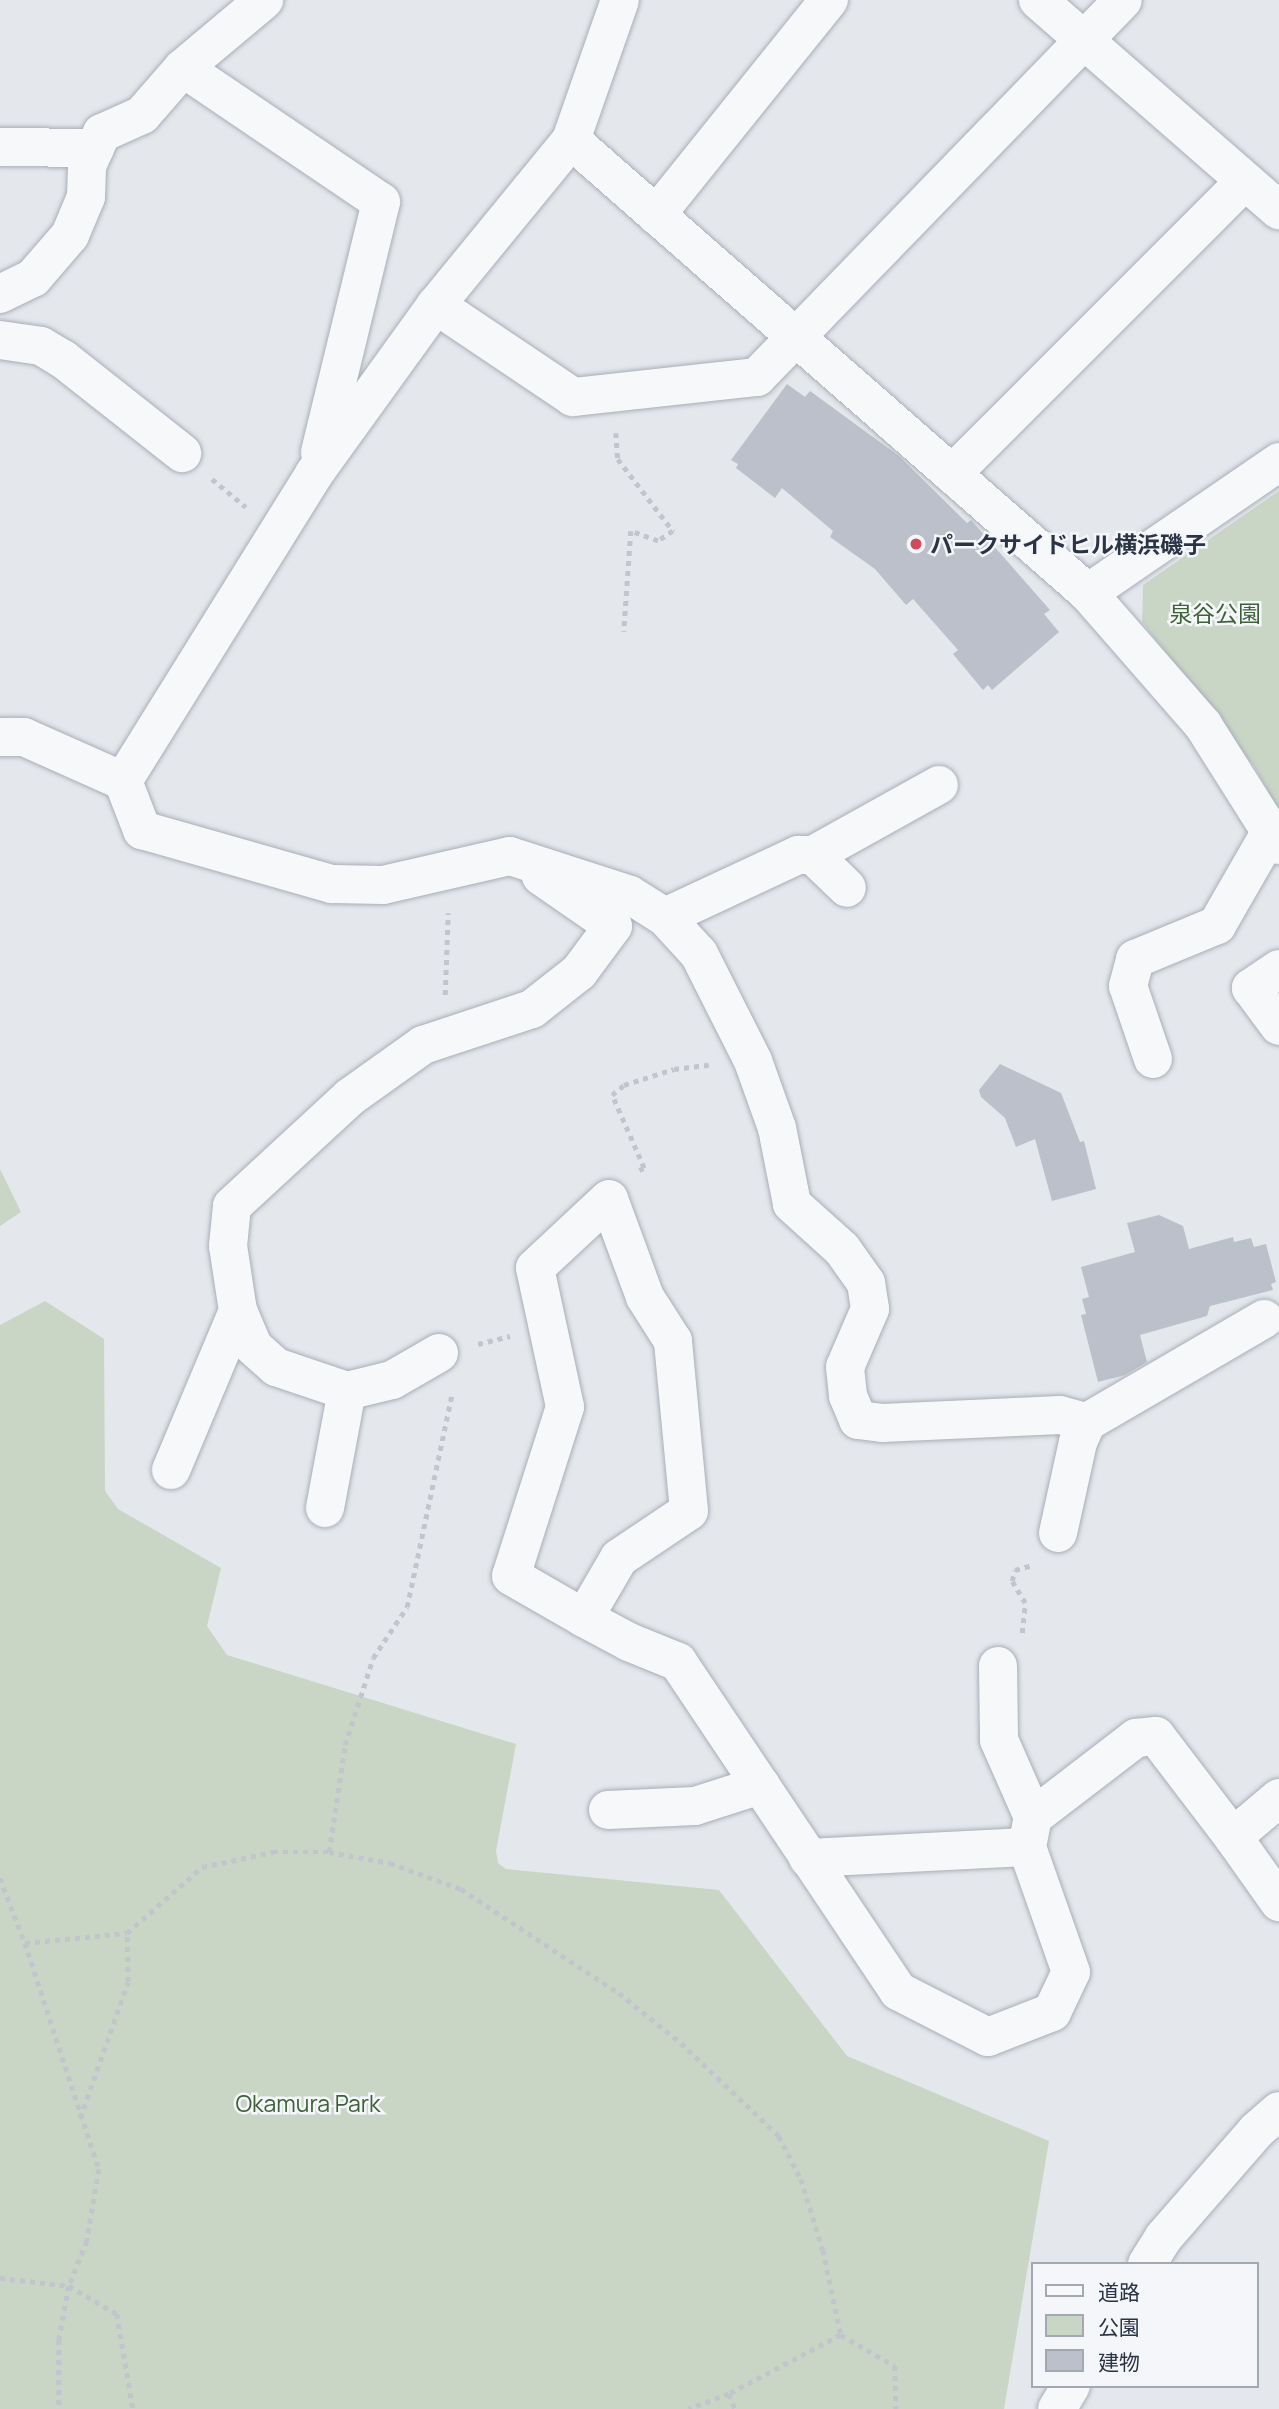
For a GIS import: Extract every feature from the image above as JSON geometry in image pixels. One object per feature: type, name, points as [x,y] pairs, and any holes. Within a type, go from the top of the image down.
[{"type":"street","points":[[0,294],[33,278],[69,235],[86,197],[87,166],[102,134],[142,115],[183,68],[264,0]]},
{"type":"street","points":[[123,781],[314,474],[436,305],[571,140],[620,0]]},
{"type":"street","points":[[656,215],[829,0]]},
{"type":"street","points":[[1038,0],[1279,210]]},
{"type":"street","points":[[436,305],[573,397],[757,377],[1123,0]]},
{"type":"street","points":[[183,68],[381,202],[314,474]]},
{"type":"street","points":[[571,140],[1088,593],[1203,725],[1275,838],[1217,925],[1135,959],[1128,986],[1153,1059]]},
{"type":"street","points":[[0,147],[95,148]]},
{"type":"street","points":[[952,474],[1245,181]]},
{"type":"street","points":[[0,340],[41,346],[63,359],[182,453]]},
{"type":"street","points":[[1088,593],[1279,462]]},
{"type":"street","points":[[0,737],[24,737],[123,781],[142,830],[332,884],[383,885],[450,867],[510,856],[630,895],[665,917],[699,954],[753,1061],[777,1128],[792,1205],[842,1249],[866,1283],[870,1309],[845,1367],[848,1396],[858,1420],[882,1423],[1060,1415],[1087,1422]]},
{"type":"street","points":[[665,917],[797,855],[813,855],[939,785]]},
{"type":"street","points":[[813,855],[847,888]]},
{"type":"street","points":[[439,1353],[392,1380],[347,1391],[276,1367],[253,1346],[238,1311],[228,1246],[232,1206],[350,1097],[423,1045],[532,1009],[579,972],[613,926],[510,856]]},
{"type":"street","points":[[1279,969],[1251,988],[1279,1026]]},
{"type":"street","points":[[423,1045],[444,1011]]},
{"type":"street","points":[[584,1618],[619,1558],[689,1511],[673,1341],[645,1297],[609,1199],[535,1268],[565,1407],[511,1576],[584,1618],[678,1662],[898,1991],[988,2037],[1052,2012],[1071,1972],[1030,1832],[999,1740],[998,1665]]},
{"type":"street","points":[[171,1469],[238,1311]]},
{"type":"street","points":[[1058,1533],[1078,1442],[1087,1422],[1264,1319]]},
{"type":"street","points":[[325,1508],[347,1391]]},
{"type":"street","points":[[808,1858],[1030,1832],[1136,1738],[1156,1736],[1279,1902]]},
{"type":"street","points":[[608,1810],[695,1806],[761,1785]]},
{"type":"street","points":[[1233,1837],[1279,1798]]},
{"type":"street","points":[[1148,2262],[1164,2237],[1256,2131],[1279,2112]]},
{"type":"street","points":[[1057,2409],[1070,2388]]},
{"type":"path","points":[[613,393],[618,459],[673,531],[658,541],[631,531],[624,632]]},
{"type":"path","points":[[182,453],[277,533]]},
{"type":"path","points":[[444,1011],[450,867]]},
{"type":"path","points":[[609,1199],[621,1179],[643,1168],[612,1095],[624,1085],[674,1069],[753,1061]]},
{"type":"path","points":[[330,1852],[345,1745],[373,1658],[407,1607],[453,1399],[439,1353],[548,1326]]},
{"type":"path","points":[[998,1665],[1020,1645],[1025,1602],[1012,1581],[1015,1570],[1035,1564],[1045,1536],[1058,1533]]},
{"type":"path","points":[[25,1943],[127,1933],[202,1867],[273,1852],[330,1852],[390,1863],[461,1889],[619,1993],[742,2096],[779,2136],[801,2179],[823,2250],[841,2335],[895,2366],[896,2409]]},
{"type":"path","points":[[0,1878],[25,1943],[80,2118],[99,2169],[87,2241],[69,2286],[59,2340],[59,2409]]},
{"type":"path","points":[[80,2118],[128,1982],[127,1933]]},
{"type":"path","points":[[0,2278],[69,2286],[117,2314],[133,2409]]},
{"type":"path","points":[[689,2409],[729,2395],[841,2335]]},
{"type":"path","points":[[729,2395],[735,2409]]},
{"type":"green space","name":"泉谷公園","points":[[1279,491],[1279,811],[1254,766],[1142,622],[1143,585]]},
{"type":"green space","points":[[0,1169],[21,1212],[0,1226]]},
{"type":"green space","name":"Okamura Park","points":[[45,1301],[104,1339],[105,1491],[118,1509],[221,1568],[207,1626],[227,1655],[516,1744],[496,1851],[498,1863],[506,1869],[719,1890],[847,2056],[1049,2141],[1004,2409],[0,2409],[0,1325]]},
{"type":"building","name":"パークサイドヒル横浜磯子","points":[[787,384],[805,397],[810,391],[899,456],[967,523],[971,520],[1050,610],[1044,614],[1059,632],[992,690],[988,685],[983,690],[953,654],[958,650],[913,599],[906,605],[875,569],[830,537],[833,531],[782,488],[775,498],[736,468],[738,464],[731,460]]},
{"type":"building","points":[[1000,1064],[1061,1093],[1080,1142],[1084,1141],[1096,1189],[1052,1201],[1035,1139],[1016,1147],[1005,1118],[981,1097],[979,1090]]},
{"type":"building","points":[[1159,1215],[1183,1226],[1189,1249],[1233,1237],[1234,1242],[1251,1238],[1254,1247],[1266,1244],[1276,1282],[1271,1284],[1273,1290],[1210,1306],[1207,1316],[1140,1335],[1147,1362],[1125,1375],[1098,1382],[1081,1315],[1086,1314],[1082,1299],[1089,1297],[1081,1267],[1135,1252],[1127,1223]]},
{"type":"place","name":"パークサイドヒル横浜磯子","points":[[916,544]]}]
